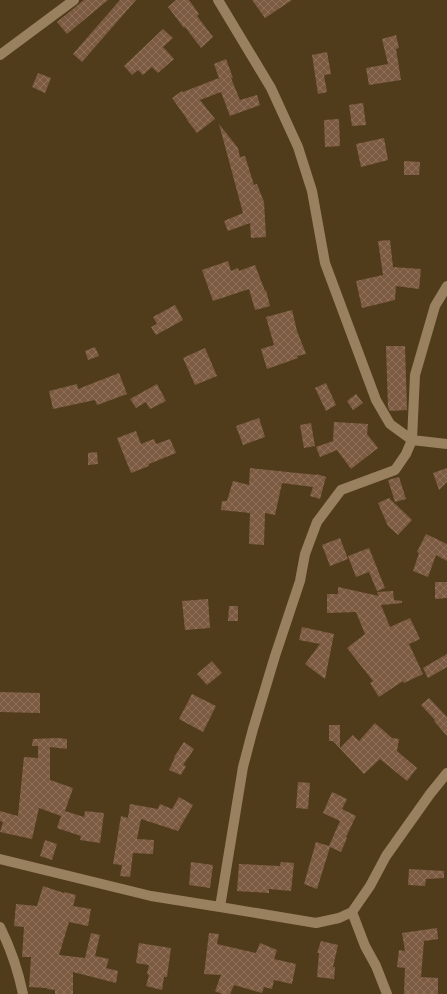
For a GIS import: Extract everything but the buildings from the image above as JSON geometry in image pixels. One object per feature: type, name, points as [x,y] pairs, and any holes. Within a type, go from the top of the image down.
[{"type":"street","points":[[0,55],[74,0]]},
{"type":"street","points":[[218,0],[271,88],[298,147],[312,191],[325,262],[376,400],[390,424],[412,440],[447,444]]},
{"type":"street","points":[[220,907],[245,760],[275,656],[300,581],[306,554],[317,522],[341,490],[395,470],[406,454],[412,440],[416,375],[435,306],[447,286]]},
{"type":"street","points":[[0,859],[151,896],[316,923],[339,918],[352,912],[370,886],[386,856],[430,794],[447,774]]},
{"type":"street","points":[[352,912],[365,946],[376,966],[386,994]]},
{"type":"street","points":[[0,927],[19,972],[24,994]]}]
